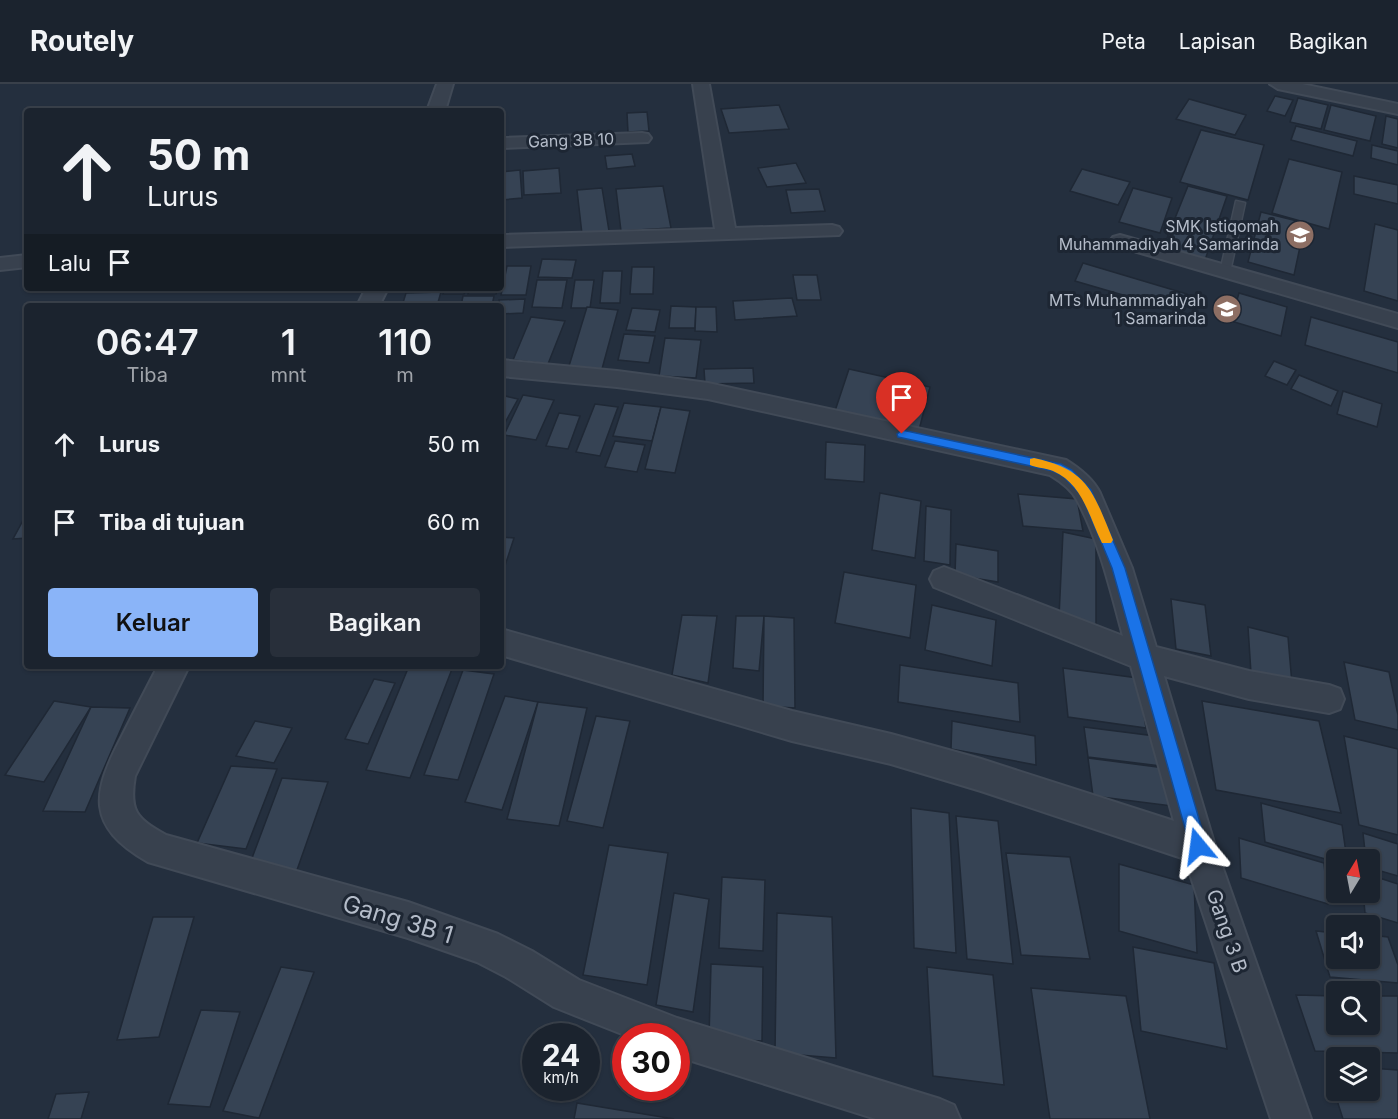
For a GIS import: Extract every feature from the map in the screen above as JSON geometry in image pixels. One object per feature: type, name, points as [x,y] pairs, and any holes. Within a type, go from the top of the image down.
[{"type":"street","points":[[437,108],[445,84]]},
{"type":"street","points":[[701,84],[726,234]]},
{"type":"street","points":[[1278,84],[1398,110]]},
{"type":"street","name":"Gang 3B 10","points":[[504,142],[642,138]]},
{"type":"street","points":[[504,241],[832,231]]},
{"type":"street","points":[[1120,241],[1398,321]]},
{"type":"street","points":[[0,264],[24,261]]},
{"type":"street","name":"Gang 3 B","points":[[504,369],[617,379],[708,391],[1056,467],[1067,473],[1087,494],[1118,568],[1198,846],[1291,1119]]},
{"type":"street","points":[[944,579],[1143,657],[1249,685],[1329,699]]},
{"type":"street","points":[[504,643],[792,726],[891,749],[970,771],[1198,846]]},
{"type":"street","name":"Gang 3B 1","points":[[172,669],[119,774],[115,796],[119,817],[137,837],[160,850],[408,920],[485,947],[519,964],[567,994],[640,1023]]},
{"type":"street","name":"Gang 3B 1","points":[[690,1042],[940,1119]]},
{"type":"lane","points":[[1225,272],[1240,203]]},
{"type":"building","points":[[1275,96],[1293,100],[1285,116],[1267,111]]},
{"type":"building","points":[[1298,98],[1328,105],[1321,129],[1290,122]]},
{"type":"building","points":[[1189,99],[1246,115],[1235,135],[1176,119]]},
{"type":"building","points":[[779,105],[789,129],[729,133],[721,109]]},
{"type":"building","points":[[1331,105],[1376,116],[1370,141],[1324,130]]},
{"type":"building","points":[[647,112],[649,131],[628,132],[627,113]]},
{"type":"building","points":[[1386,116],[1398,119],[1398,148],[1382,144]]},
{"type":"building","points":[[1296,126],[1357,141],[1353,156],[1291,140]]},
{"type":"building","points":[[1201,130],[1264,145],[1248,200],[1180,182]]},
{"type":"building","points":[[1372,145],[1398,151],[1398,165],[1371,158]]},
{"type":"building","points":[[632,154],[635,166],[607,169],[605,156]]},
{"type":"building","points":[[1289,159],[1342,172],[1329,229],[1272,213]]},
{"type":"building","points":[[796,163],[806,183],[767,187],[758,168]]},
{"type":"building","points":[[559,168],[561,193],[524,195],[523,171]]},
{"type":"building","points":[[1082,169],[1130,182],[1118,205],[1070,191]]},
{"type":"building","points":[[520,170],[522,198],[504,200],[504,172]]},
{"type":"building","points":[[1354,176],[1398,185],[1398,204],[1354,194]]},
{"type":"building","points":[[663,186],[671,228],[621,231],[616,189]]},
{"type":"building","points":[[1188,186],[1227,196],[1205,260],[1163,248]]},
{"type":"building","points":[[602,188],[609,231],[582,234],[577,190]]},
{"type":"building","points":[[1133,188],[1172,198],[1160,233],[1119,222]]},
{"type":"building","points":[[819,189],[825,211],[791,213],[786,190]]},
{"type":"building","points":[[1261,212],[1305,223],[1294,275],[1248,262]]},
{"type":"building","points":[[1375,224],[1398,230],[1398,301],[1364,291]]},
{"type":"building","points":[[542,259],[576,260],[572,278],[538,277]]},
{"type":"building","points":[[1083,263],[1187,294],[1181,312],[1075,281]]},
{"type":"building","points":[[507,266],[531,266],[526,295],[501,295],[504,291]]},
{"type":"building","points":[[632,267],[654,267],[653,294],[630,294]]},
{"type":"building","points":[[603,271],[622,271],[620,303],[600,303]]},
{"type":"building","points":[[793,275],[817,275],[821,300],[797,300]]},
{"type":"building","points":[[537,280],[567,280],[562,308],[532,307]]},
{"type":"building","points":[[575,280],[594,280],[590,308],[571,308]]},
{"type":"building","points":[[444,291],[465,291],[464,294],[443,294]]},
{"type":"building","points":[[469,291],[497,291],[496,294],[468,294]]},
{"type":"building","points":[[441,292],[438,303],[403,303],[406,293]]},
{"type":"building","points":[[1239,293],[1287,307],[1281,336],[1231,321]]},
{"type":"building","points":[[463,296],[494,296],[493,303],[462,303]]},
{"type":"building","points":[[792,298],[797,316],[735,320],[733,301]]},
{"type":"building","points":[[525,299],[523,313],[504,314],[504,303],[499,303],[499,300]]},
{"type":"building","points":[[671,306],[696,307],[695,328],[669,328]]},
{"type":"building","points":[[587,307],[618,310],[602,369],[569,366]]},
{"type":"building","points":[[696,307],[716,307],[717,332],[695,331]]},
{"type":"building","points":[[632,308],[660,310],[655,332],[626,330]]},
{"type":"building","points":[[531,317],[565,321],[548,364],[513,360]]},
{"type":"building","points":[[1311,317],[1398,342],[1398,373],[1305,345]]},
{"type":"building","points":[[624,334],[655,336],[649,363],[618,360]]},
{"type":"building","points":[[665,338],[701,340],[696,378],[659,376]]},
{"type":"building","points":[[1274,361],[1296,370],[1287,385],[1265,376]]},
{"type":"building","points":[[753,368],[754,383],[705,384],[704,369]]},
{"type":"building","points":[[849,369],[930,387],[919,430],[835,411]]},
{"type":"building","points":[[1299,375],[1338,391],[1331,406],[1291,389]]},
{"type":"building","points":[[1343,391],[1382,404],[1377,427],[1337,414]]},
{"type":"building","points":[[523,395],[554,400],[536,440],[504,435]]},
{"type":"building","points":[[504,396],[518,399],[504,425]]},
{"type":"building","points":[[624,403],[661,407],[652,441],[613,436]]},
{"type":"building","points":[[595,404],[618,407],[600,456],[576,452]]},
{"type":"building","points":[[661,407],[690,411],[675,473],[645,469]]},
{"type":"building","points":[[559,413],[580,416],[568,449],[546,446]]},
{"type":"building","points":[[615,441],[645,445],[637,472],[605,467]]},
{"type":"building","points":[[826,442],[865,445],[864,482],[825,479]]},
{"type":"building","points":[[880,493],[921,501],[915,558],[872,550]]},
{"type":"building","points":[[1018,494],[1077,499],[1083,531],[1023,526]]},
{"type":"building","points":[[926,506],[951,510],[950,565],[924,561]]},
{"type":"building","points":[[24,519],[24,538],[13,539]]},
{"type":"building","points":[[1063,532],[1096,539],[1096,625],[1059,617]]},
{"type":"building","points":[[504,537],[514,538],[504,569]]},
{"type":"building","points":[[956,544],[998,551],[998,582],[955,575]]},
{"type":"building","points":[[844,572],[916,585],[910,638],[835,623]]},
{"type":"building","points":[[1171,599],[1205,605],[1211,656],[1176,649]]},
{"type":"building","points":[[932,605],[996,620],[992,666],[925,650]]},
{"type":"building","points":[[682,615],[717,616],[708,683],[672,675]]},
{"type":"building","points":[[736,616],[764,616],[759,671],[733,668]]},
{"type":"building","points":[[764,616],[794,618],[795,708],[763,706]]},
{"type":"building","points":[[1248,627],[1288,637],[1292,684],[1251,673]]},
{"type":"building","points":[[1344,662],[1389,672],[1398,715],[1398,730],[1355,720]]},
{"type":"building","points":[[900,665],[1018,683],[1020,722],[898,702]]},
{"type":"building","points":[[1063,668],[1138,678],[1146,728],[1068,717]]},
{"type":"building","points":[[408,669],[452,669],[410,778],[366,770]]},
{"type":"building","points":[[463,670],[494,674],[458,780],[424,775]]},
{"type":"building","points":[[374,679],[395,683],[368,744],[345,739]]},
{"type":"building","points":[[505,696],[538,702],[502,810],[465,802]]},
{"type":"building","points":[[54,701],[91,707],[44,782],[5,775]]},
{"type":"building","points":[[1202,701],[1319,721],[1341,813],[1216,790]]},
{"type":"building","points":[[538,702],[587,708],[559,826],[507,819]]},
{"type":"building","points":[[91,707],[130,708],[85,812],[43,811]]},
{"type":"building","points":[[596,716],[630,721],[603,828],[567,821]]},
{"type":"building","points":[[255,721],[292,728],[274,763],[236,756]]},
{"type":"building","points":[[952,721],[1035,736],[1036,765],[951,749]]},
{"type":"building","points":[[1084,727],[1155,736],[1161,766],[1088,757]]},
{"type":"building","points":[[1344,736],[1398,749],[1398,835],[1359,825]]},
{"type":"building","points":[[1088,758],[1165,768],[1172,806],[1093,796]]},
{"type":"building","points":[[231,766],[277,769],[246,849],[197,843]]},
{"type":"building","points":[[282,778],[328,782],[297,870],[249,866]]},
{"type":"building","points":[[1261,803],[1342,825],[1345,849],[1326,849],[1326,859],[1265,842]]},
{"type":"building","points":[[911,808],[949,813],[956,953],[914,948]]},
{"type":"building","points":[[956,816],[998,821],[1013,964],[967,959]]},
{"type":"building","points":[[1363,833],[1398,844],[1398,876],[1380,871],[1380,849],[1365,849]]},
{"type":"building","points":[[1239,838],[1324,863],[1326,903],[1328,904],[1241,878]]},
{"type":"building","points":[[609,845],[668,853],[647,985],[583,975]]},
{"type":"building","points":[[1006,853],[1070,857],[1090,959],[1021,955]]},
{"type":"building","points":[[1119,864],[1194,885],[1197,953],[1119,931]]},
{"type":"building","points":[[722,877],[765,880],[763,951],[719,948]]},
{"type":"building","points":[[1380,878],[1398,884],[1398,923],[1380,918],[1380,915],[1365,913],[1364,903],[1380,903]]},
{"type":"building","points":[[674,893],[709,899],[693,1012],[656,1005]]},
{"type":"building","points":[[777,913],[832,917],[836,1058],[775,1053]]},
{"type":"building","points":[[153,917],[194,917],[159,1037],[117,1040]]},
{"type":"building","points":[[1316,931],[1326,932],[1326,964]]},
{"type":"building","points":[[1380,936],[1388,937],[1398,965],[1398,983],[1330,977],[1328,969],[1380,969]]},
{"type":"building","points":[[1133,947],[1214,963],[1227,1049],[1141,1031]]},
{"type":"building","points":[[711,964],[763,967],[762,1041],[709,1038]]},
{"type":"building","points":[[281,967],[314,972],[259,1118],[223,1111]]},
{"type":"building","points":[[927,967],[993,975],[1004,1085],[933,1076]]},
{"type":"building","points":[[1031,988],[1126,996],[1150,1119],[1050,1119]]},
{"type":"building","points":[[1296,995],[1326,996],[1326,1035],[1380,1035],[1380,996],[1398,996],[1398,1053],[1380,1053],[1380,1047],[1326,1047],[1326,1051],[1315,1051]]},
{"type":"building","points":[[201,1010],[240,1012],[210,1107],[168,1104]]},
{"type":"building","points":[[1380,1069],[1398,1070],[1398,1119],[1343,1119],[1337,1101],[1380,1101]]},
{"type":"building","points":[[89,1092],[81,1119],[48,1119],[56,1094]]},
{"type":"building","points":[[577,1103],[674,1119],[574,1119]]},
{"type":"slow traffic","points":[[1034,462],[1056,467],[1074,480],[1087,494],[1107,540]]},
{"type":"place","name":"SMK Istiqomah Muhammadiyah 4 Samarinda","points":[[1300,235]]},
{"type":"place","name":"MTs Muhammadiyah 1 Samarinda","points":[[1227,309]]},
{"type":"route","points":[[902,434],[1056,467],[1067,473],[1087,494],[1118,568],[1198,846]]}]
